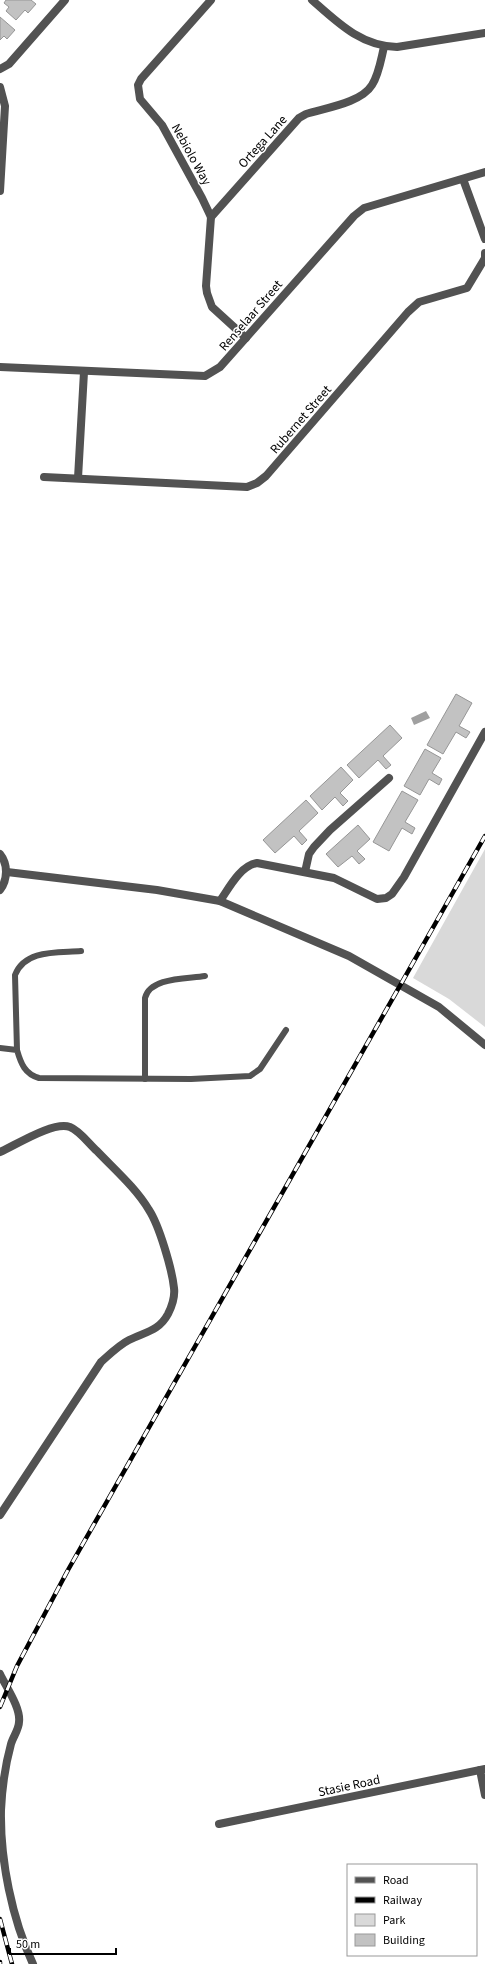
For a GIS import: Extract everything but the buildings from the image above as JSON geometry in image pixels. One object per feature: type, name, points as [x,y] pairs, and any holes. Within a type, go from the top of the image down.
[{"type":"street","points":[[0,69],[8,64],[65,0]]},
{"type":"street","name":"Nebiolo Way","points":[[211,0],[141,79],[138,85],[138,92],[140,99],[162,125],[211,217],[206,286],[209,300],[212,306],[246,338]]},
{"type":"street","points":[[312,0],[354,35],[369,43],[384,47],[397,47],[485,33]]},
{"type":"street","name":"Ortega Lane","points":[[211,217],[299,118],[306,114],[356,99],[365,93],[372,85],[384,47]]},
{"type":"street","points":[[0,87],[5,106],[0,191]]},
{"type":"street","name":"Renselaar Street","points":[[0,367],[84,372],[205,376],[220,367],[354,216],[364,208],[485,172]]},
{"type":"street","points":[[463,179],[485,239]]},
{"type":"street","name":"Rubernet Street","points":[[44,477],[247,487],[257,483],[266,476],[408,312],[419,302],[467,288],[485,258],[485,253]]},
{"type":"street","points":[[78,478],[84,372]]},
{"type":"street","points":[[220,901],[250,864],[257,863],[334,878],[377,899],[386,898],[392,894],[404,877],[485,732]]},
{"type":"street","points":[[306,872],[309,854],[314,847],[330,830],[388,778]]},
{"type":"street","points":[[0,854],[6,864],[6,880],[0,890]]},
{"type":"street","points":[[6,872],[157,890],[220,901],[349,956],[439,1007],[464,1026],[485,1045]]},
{"type":"street","points":[[0,1152],[50,1128],[60,1126],[70,1127],[77,1132],[112,1167],[150,1211],[165,1254],[174,1288],[173,1302],[162,1324],[153,1331],[130,1340],[118,1347],[101,1362],[0,1515]]},
{"type":"street","points":[[0,1674],[18,1709],[20,1722],[11,1742],[5,1766],[1,1811],[4,1861],[13,1910],[24,1945],[33,1964]]},
{"type":"street","points":[[483,1769],[485,1795]]},
{"type":"street","name":"Stasie Road","points":[[219,1824],[483,1769]]},
{"type":"lane","points":[[81,951],[42,954],[26,960],[18,968],[15,975],[17,1050],[20,1062],[30,1076],[39,1078],[145,1079],[191,1079],[250,1076],[260,1069],[286,1030]]},
{"type":"lane","points":[[145,1079],[146,994],[149,989],[157,983],[205,976]]},
{"type":"lane","points":[[0,1048],[17,1050]]},
{"type":"green space","points":[[485,849],[485,1027],[449,999],[413,978]]},
{"type":"shaded area","points":[[426,711],[430,718],[414,725],[411,718]]},
{"type":"railway","points":[[0,1707],[17,1666],[68,1570],[485,836]]},
{"type":"railway","points":[[0,1919],[12,1964]]}]
